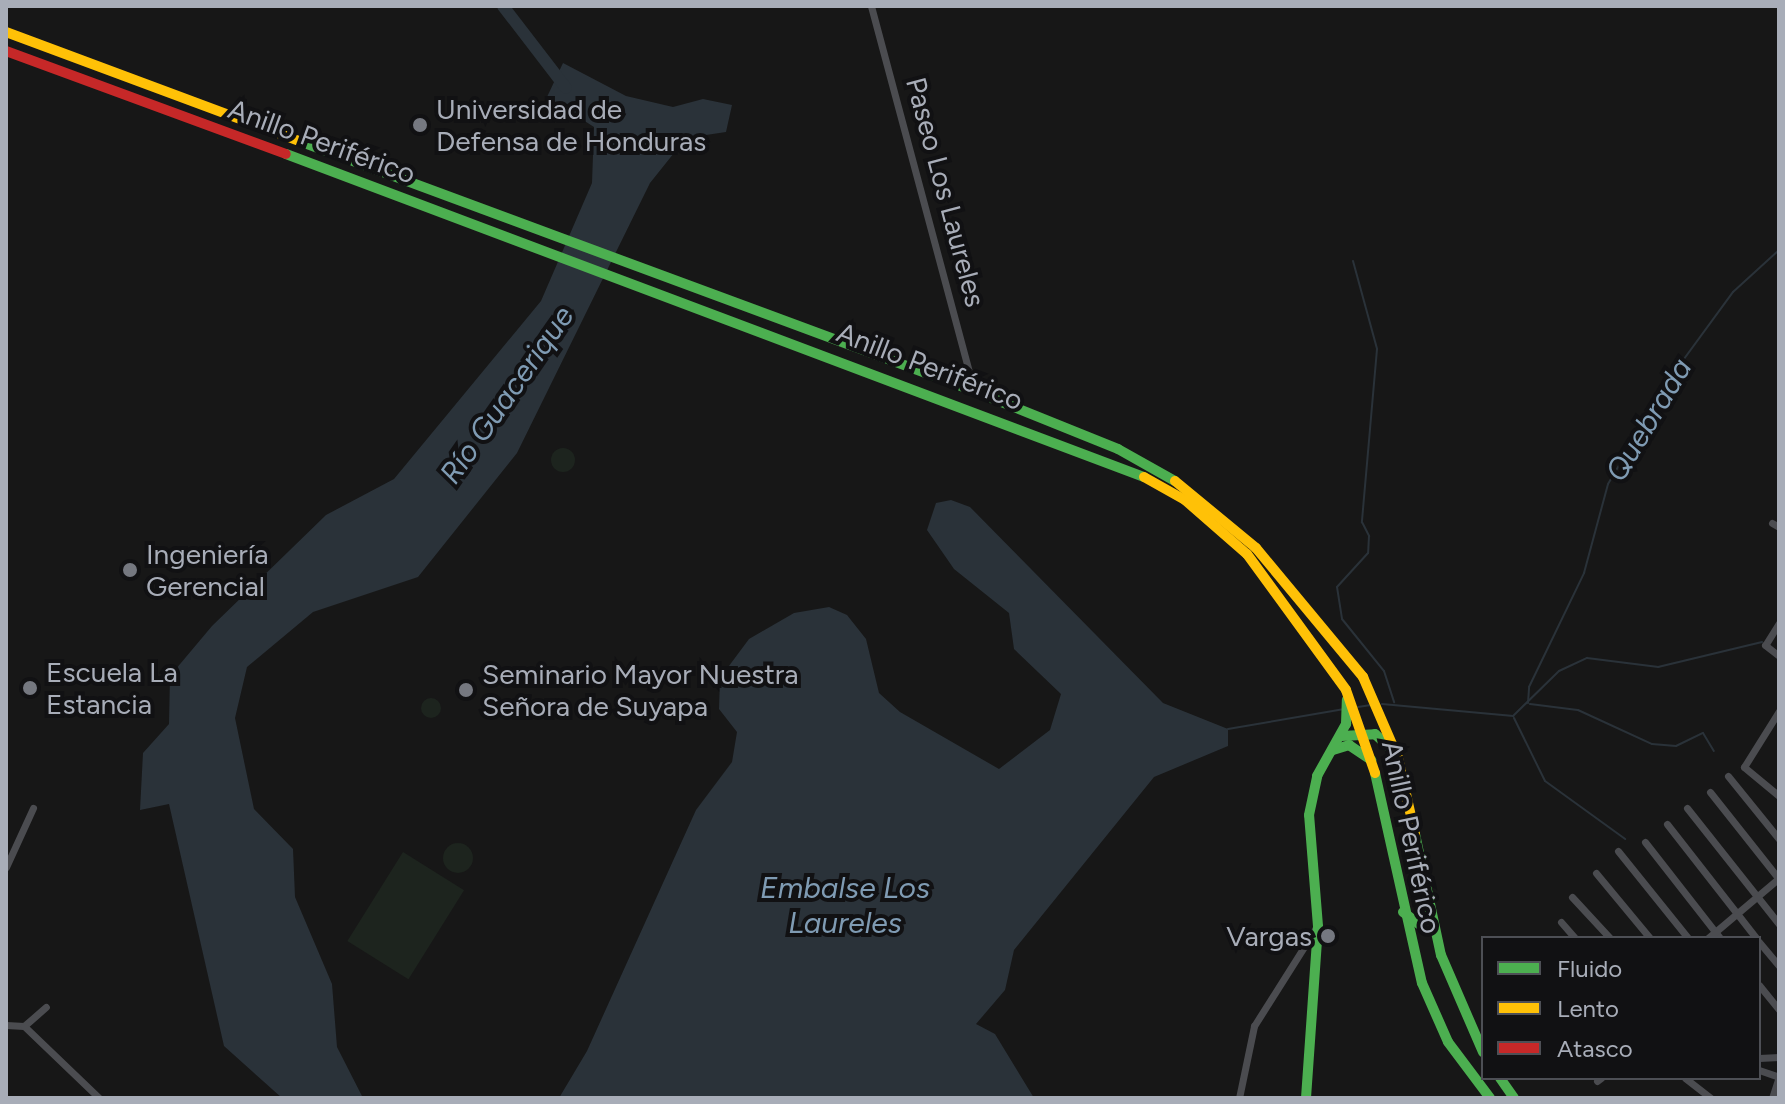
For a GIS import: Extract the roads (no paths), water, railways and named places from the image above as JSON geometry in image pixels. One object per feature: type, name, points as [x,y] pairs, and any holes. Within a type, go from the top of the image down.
[{"type":"main road","name":"Anillo Periférico","points":[[6,32],[522,227],[640,277],[1114,460],[1185,500],[1247,554],[1346,690],[1364,731],[1373,762],[1403,912],[1434,1015],[1490,1098]]},
{"type":"main road","name":"Anillo Periférico","points":[[6,51],[517,239],[640,277],[974,391],[1118,449],[1224,517],[1363,677],[1398,758],[1430,914],[1451,985],[1481,1048]]},
{"type":"main road","points":[[1306,1098],[1318,926],[1309,815],[1331,750],[1342,736],[1346,690]]},
{"type":"main road","points":[[1342,736],[1364,731],[1384,739],[1398,758]]},
{"type":"main road","points":[[1331,750],[1349,745],[1373,762]]},
{"type":"main road","points":[[1403,912],[1419,924],[1430,914]]},
{"type":"main road","points":[[1501,1080],[1514,1098]]},
{"type":"street","name":"Paseo Los Laureles","points":[[871,6],[974,391]]},
{"type":"street","points":[[1779,623],[1765,645],[1779,656]]},
{"type":"street","points":[[1779,711],[1746,762],[1746,773],[1779,796]]},
{"type":"street","points":[[1728,776],[1779,839]]},
{"type":"street","points":[[1645,842],[1718,935],[1736,914],[1779,879],[1710,792]]},
{"type":"street","points":[[6,867],[33,808]]},
{"type":"street","points":[[1687,808],[1779,924]]},
{"type":"street","points":[[1667,824],[1754,936]]},
{"type":"street","points":[[1618,851],[1686,936]]},
{"type":"street","points":[[1596,873],[1648,936]]},
{"type":"street","points":[[1572,897],[1608,936]]},
{"type":"street","points":[[1561,922],[1573,936]]},
{"type":"street","points":[[1239,1098],[1254,1026],[1318,926]]},
{"type":"street","points":[[1761,945],[1779,966]]},
{"type":"street","points":[[1761,988],[1779,1010]]},
{"type":"street","points":[[24,1026],[46,1007]]},
{"type":"street","points":[[6,1025],[24,1026],[99,1098]]},
{"type":"street","points":[[1772,1098],[1779,1077]]},
{"type":"street","points":[[1688,1080],[1711,1098]]},
{"type":"water","points":[[563,63],[626,96],[673,107],[703,99],[732,105],[726,132],[686,138],[650,183],[517,453],[418,577],[313,612],[247,667],[235,718],[254,809],[293,849],[295,897],[332,984],[337,1047],[363,1098],[282,1098],[224,1046],[169,804],[140,810],[143,753],[169,724],[170,676],[212,626],[326,515],[394,479],[541,301],[592,183],[594,127],[547,97]]},
{"type":"water","name":"Embalse Los Laureles","points":[[951,500],[970,507],[1163,703],[1228,729],[1228,746],[1154,777],[1014,950],[1005,990],[976,1024],[995,1034],[1034,1098],[559,1098],[587,1051],[696,810],[732,762],[737,732],[719,709],[720,678],[749,639],[794,613],[829,607],[847,615],[866,639],[879,693],[900,712],[999,769],[1050,730],[1061,694],[1014,649],[1009,613],[954,569],[927,530],[936,503]]},
{"type":"waterway","name":"Río Guacerique","points":[[503,6],[566,88]]},
{"type":"waterway","name":"Quebrada","points":[[1528,703],[1529,687],[1584,573],[1608,484],[1673,374],[1733,292],[1779,250]]},
{"type":"waterway","points":[[1353,261],[1377,349],[1362,522],[1369,536],[1368,553],[1337,587],[1342,619],[1384,671],[1394,702]]},
{"type":"waterway","points":[[1382,704],[1513,716],[1559,671],[1587,658],[1658,667],[1762,642]]},
{"type":"waterway","points":[[1530,704],[1578,710],[1652,744],[1676,746],[1703,733],[1714,751]]},
{"type":"waterway","points":[[1358,707],[1371,705]]},
{"type":"waterway","points":[[1228,729],[1344,709]]},
{"type":"waterway","points":[[1514,718],[1545,781],[1625,839]]},
{"type":"place","name":"Universidad de Defensa de Honduras","points":[[420,125]]},
{"type":"place","name":"Ingeniería Gerencial","points":[[130,570]]},
{"type":"place","name":"Escuela La Estancia","points":[[30,688]]},
{"type":"place","name":"Seminario Mayor Nuestra Señora de Suyapa","points":[[466,690]]},
{"type":"place","name":"Vargas","points":[[1328,936]]}]
